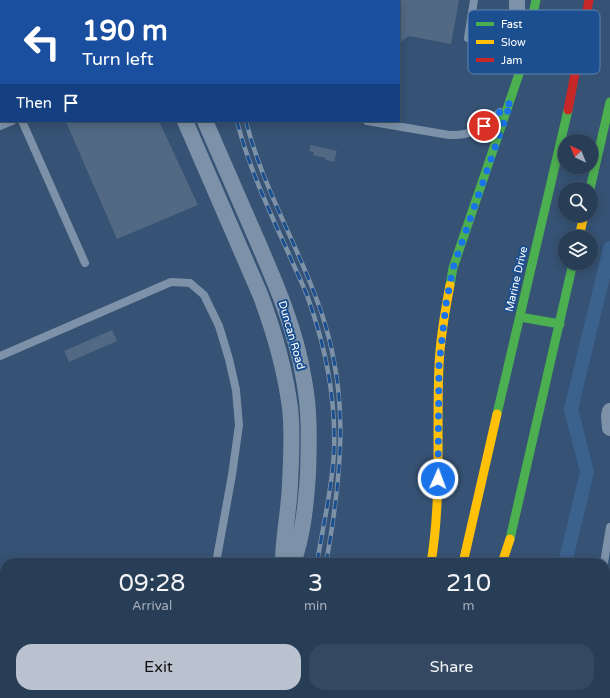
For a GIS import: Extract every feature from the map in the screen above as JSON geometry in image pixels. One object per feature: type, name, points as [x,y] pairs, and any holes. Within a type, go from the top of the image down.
[{"type":"main road","points":[[534,10],[536,0]]},
{"type":"main road","name":"Marine Drive","points":[[587,10],[589,0]]},
{"type":"main road","points":[[432,558],[435,538],[439,464],[439,365],[446,304],[453,268],[519,74]]},
{"type":"main road","name":"Marine Drive","points":[[464,558],[575,74]]},
{"type":"main road","points":[[592,182],[610,102]]},
{"type":"main road","points":[[507,558],[572,270]]},
{"type":"main road","points":[[520,317],[560,324]]},
{"type":"main road","points":[[504,558],[510,539]]},
{"type":"street","points":[[543,10],[545,0]]},
{"type":"street","points":[[517,74],[517,82]]},
{"type":"street","name":"Duncan Road","points":[[185,122],[260,294],[283,364],[290,410],[292,552]]},
{"type":"street","name":"Duncan Road","points":[[206,122],[278,288],[299,356],[308,406],[309,443],[307,488],[292,552]]},
{"type":"street","points":[[610,410],[610,428]]},
{"type":"lane","points":[[472,10],[474,0]]},
{"type":"lane","points":[[373,122],[449,135],[465,135],[478,130],[511,102]]},
{"type":"lane","points":[[0,126],[10,122]]},
{"type":"lane","points":[[22,122],[85,263]]},
{"type":"lane","points":[[0,356],[171,282],[190,283],[204,295],[219,326],[229,359],[236,390],[238,426],[232,475],[217,558]]},
{"type":"lane","points":[[605,558],[610,527]]},
{"type":"building","points":[[400,0],[459,0],[451,44],[409,36],[400,42]]},
{"type":"building","points":[[66,122],[159,122],[198,205],[117,239]]},
{"type":"building","points":[[311,145],[337,151],[334,162],[326,160],[326,158],[313,155],[314,152],[309,151]]},
{"type":"building","points":[[112,330],[117,341],[69,362],[64,351]]},
{"type":"waterway","points":[[566,558],[587,472],[571,409],[610,248]]},
{"type":"railway","points":[[237,122],[261,191],[307,295],[315,319],[329,375],[333,414],[334,452],[329,494],[318,558]]},
{"type":"railway","points":[[246,122],[260,166],[315,295],[327,329],[334,362],[339,395],[339,461],[337,494],[327,558]]},
{"type":"traffic: fast","points":[[534,10],[536,0]]},
{"type":"traffic: fast","points":[[450,285],[453,268],[519,74]]},
{"type":"traffic: fast","points":[[592,182],[610,102]]},
{"type":"traffic: fast","points":[[497,414],[568,110]]},
{"type":"traffic: fast","points":[[510,539],[571,270]]},
{"type":"traffic: fast","points":[[520,317],[560,324]]},
{"type":"traffic: slow","points":[[581,230],[582,222]]},
{"type":"traffic: slow","points":[[432,558],[438,489],[438,391],[440,356],[443,325],[450,285]]},
{"type":"traffic: slow","points":[[464,558],[497,414]]},
{"type":"traffic: slow","points":[[504,558],[510,539]]},
{"type":"traffic: jam","points":[[587,10],[589,0]]},
{"type":"traffic: jam","points":[[568,110],[575,74]]},
{"type":"route","points":[[438,479],[439,365],[446,304],[453,268],[511,102],[484,126]]}]
